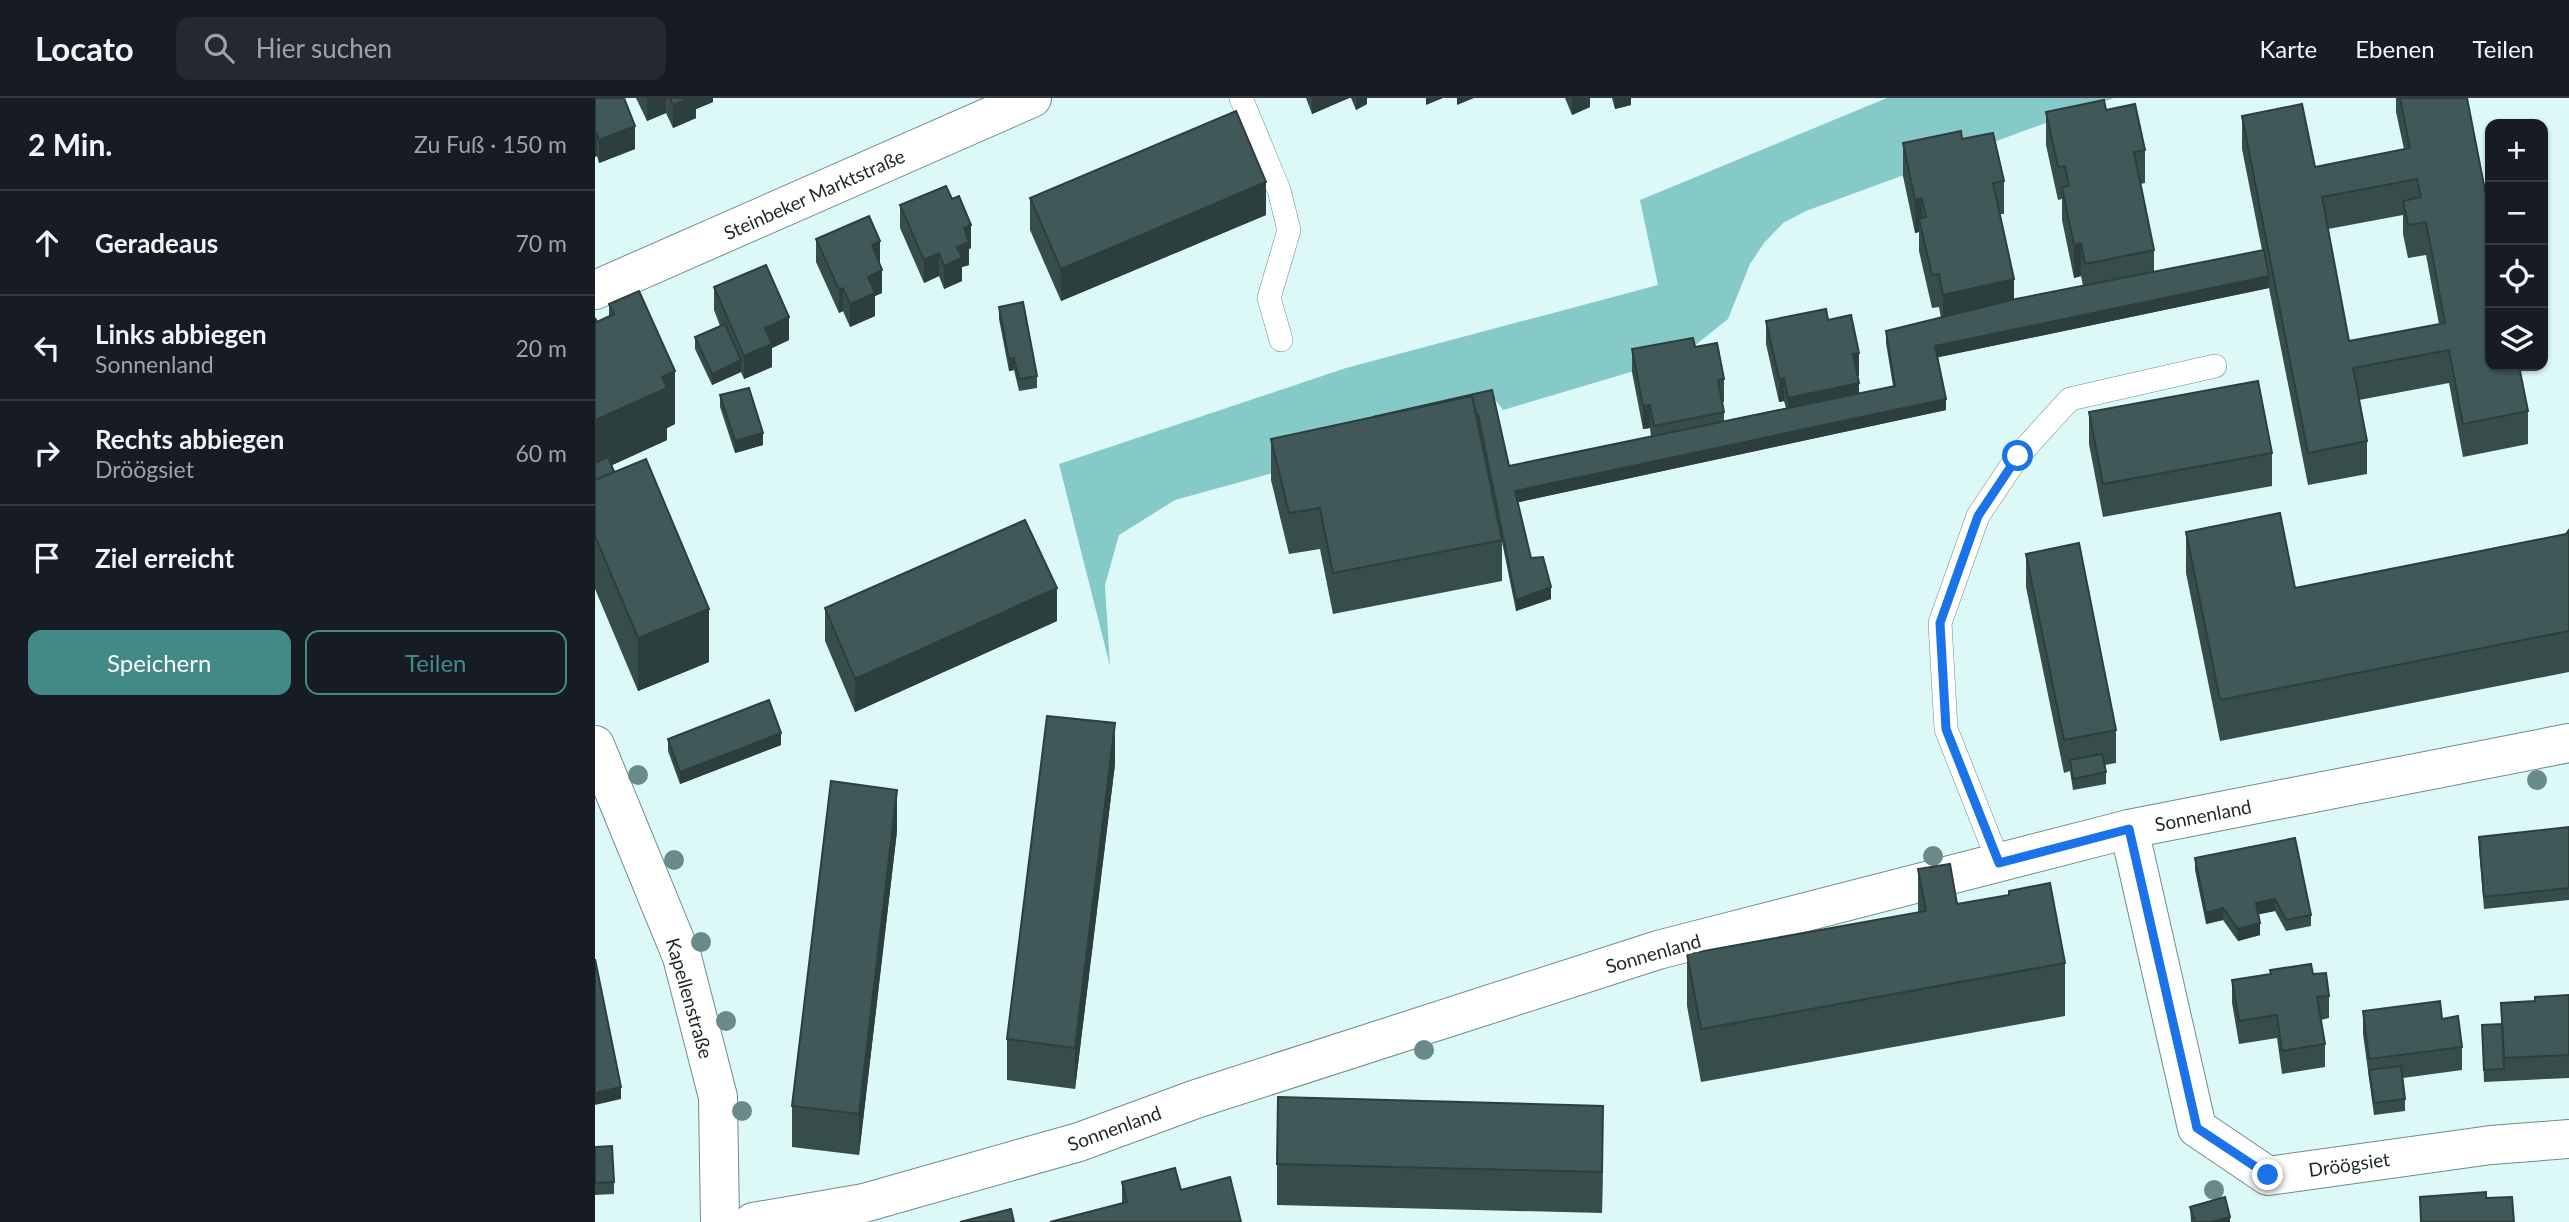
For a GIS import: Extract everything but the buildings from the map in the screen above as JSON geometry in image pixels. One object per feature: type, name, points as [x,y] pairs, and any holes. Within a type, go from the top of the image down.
[{"type":"street","name":"Steinbeker Marktstraße","points":[[595,290],[1032,98]]},
{"type":"street","name":"Sonnenland","points":[[753,1222],[864,1203],[1079,1142],[1196,1099],[1651,952],[2129,829],[2569,743]]},
{"type":"street","name":"Kapellenstraße","points":[[595,745],[685,970],[718,1097],[720,1222]]},
{"type":"street","name":"Dröögsiet","points":[[2129,829],[2197,1128],[2268,1175],[2491,1145],[2569,1139]]},
{"type":"lane","points":[[1241,98],[1279,190],[1289,230],[1269,298],[1281,340]]},
{"type":"lane","points":[[1999,863],[1946,729],[1940,623],[1978,516],[2018,456],[2070,399],[2215,366]]},
{"type":"shaded area","points":[[1887,98],[2114,98],[1806,211],[1783,223],[1764,243],[1750,264],[1728,319],[1688,351],[1651,366],[1503,410],[1493,397],[1368,447],[1175,500],[1119,535],[1105,585],[1110,666],[1059,464],[1346,368],[1658,285],[1640,200]]},
{"type":"route","points":[[2018,456],[1978,516],[1940,623],[1946,729],[1999,863],[2129,829],[2197,1128],[2268,1175]]}]
